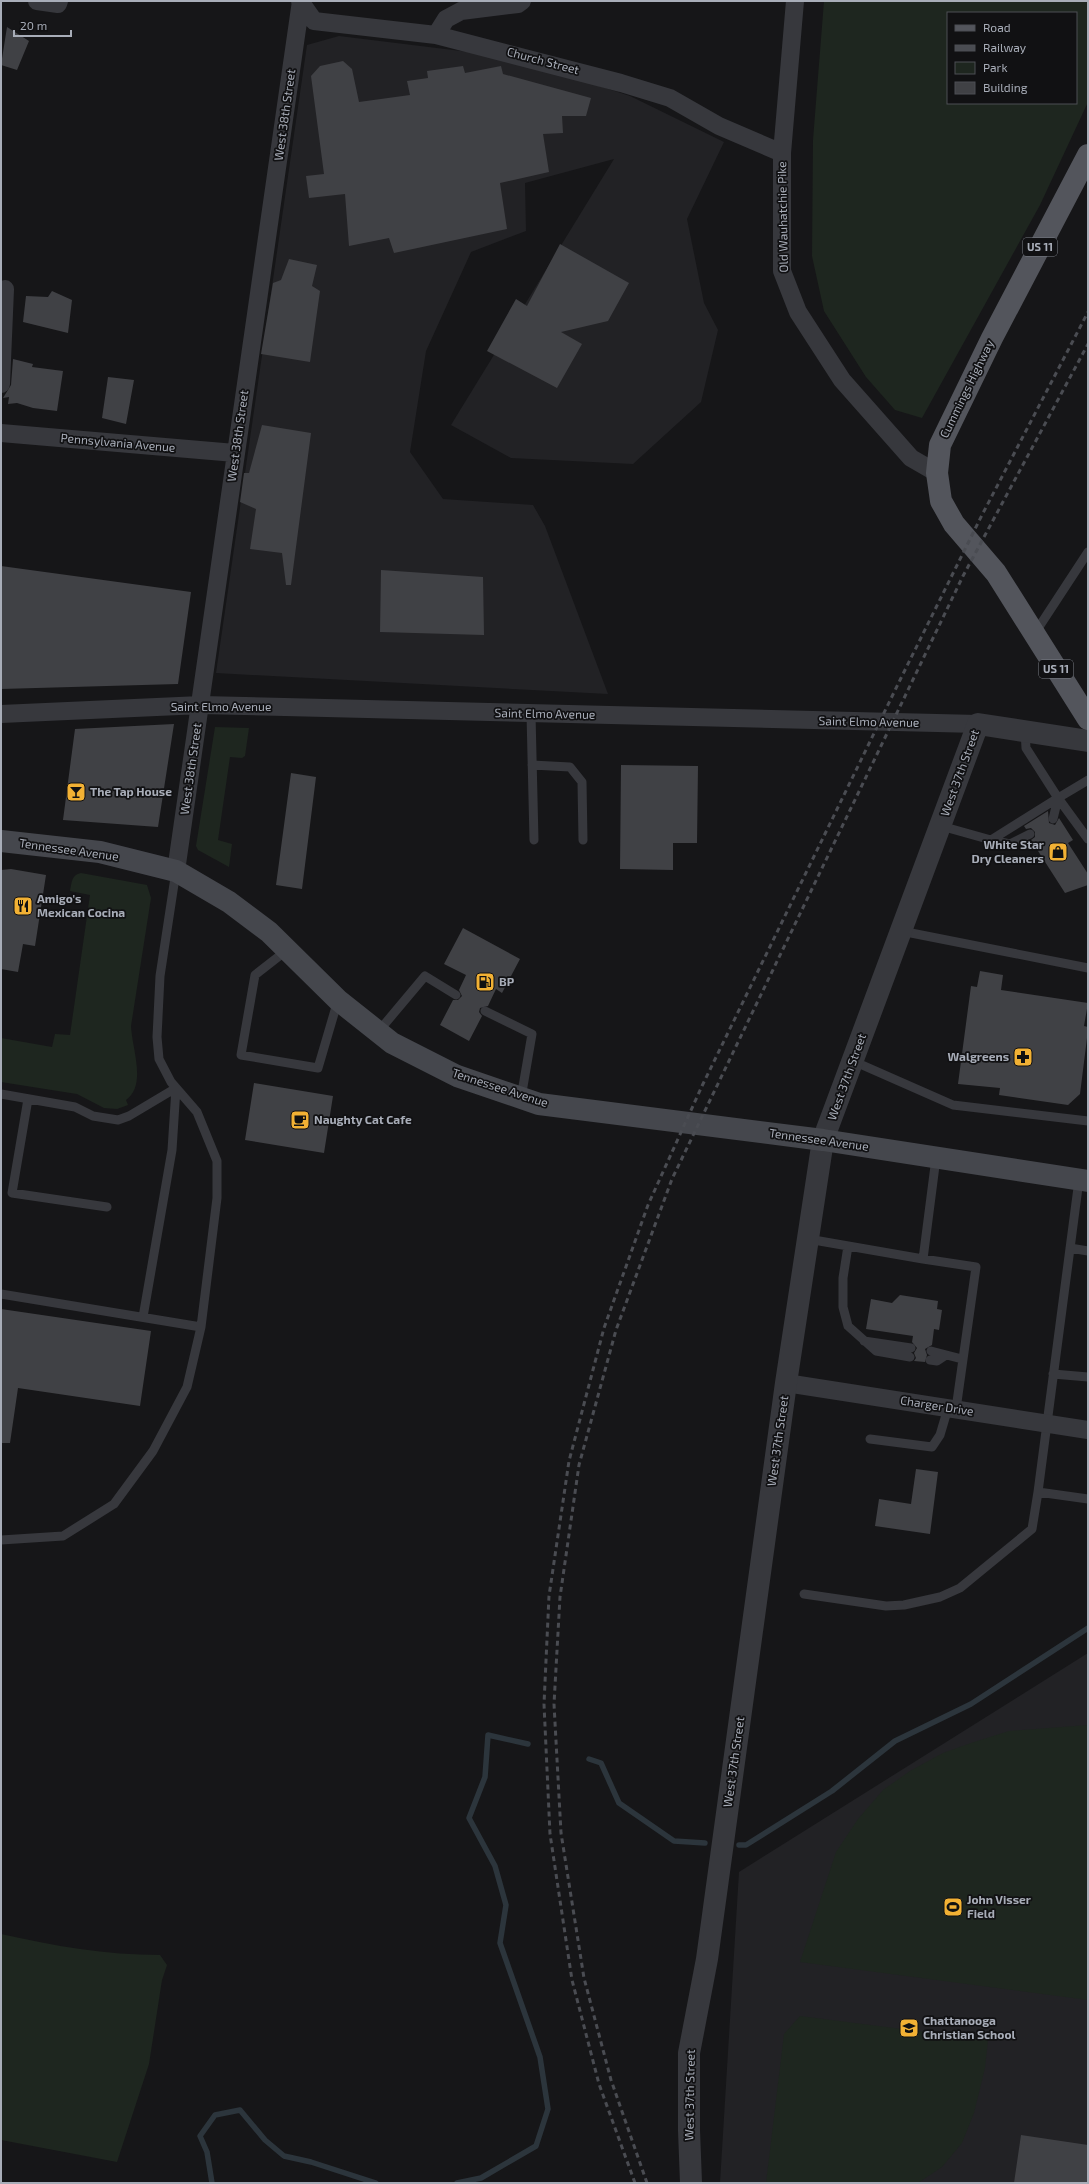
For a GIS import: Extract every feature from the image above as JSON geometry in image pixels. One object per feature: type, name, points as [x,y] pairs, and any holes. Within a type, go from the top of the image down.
[{"type":"main road","name":"Cummings Highway","points":[[1030,626],[996,573],[954,524],[941,501],[937,473],[940,446],[992,338],[1088,155]]},
{"type":"main road","name":"US 11","points":[[1030,626],[1088,719]]},
{"type":"main road","name":"Tennessee Avenue","points":[[1,841],[100,852],[176,871],[229,902],[269,932],[338,1000],[392,1043],[457,1076],[539,1104],[824,1140],[1083,1180]]},
{"type":"street","points":[[37,1],[58,3]]},
{"type":"street","points":[[436,34],[446,19],[461,11],[518,4],[522,1]]},
{"type":"street","name":"Old Wauhatchie Pike","points":[[796,1],[782,153],[782,271],[798,312],[842,380],[911,458],[937,473]]},
{"type":"street","name":"Church Street","points":[[301,2],[314,21],[436,34],[512,53],[670,98],[719,126],[782,153]]},
{"type":"street","name":"West 38th Street","points":[[176,871],[301,2]]},
{"type":"street","points":[[1,384],[5,289]]},
{"type":"street","name":"Pennsylvania Avenue","points":[[1,433],[235,453]]},
{"type":"street","name":"Saint Elmo Avenue","points":[[1,714],[201,705],[978,724],[1088,741]]},
{"type":"street","name":"West 37th Street","points":[[691,2183],[689,2053],[706,1958],[786,1383],[824,1140],[978,724]]},
{"type":"street","name":"Charger Drive","points":[[786,1383],[1088,1430]]},
{"type":"lane","points":[[1030,626],[1088,552]]},
{"type":"lane","points":[[531,714],[534,840]]},
{"type":"lane","points":[[1025,731],[1026,748],[1058,798],[1088,839]]},
{"type":"lane","points":[[532,765],[570,767],[582,782],[584,840]]},
{"type":"lane","points":[[991,840],[1088,780]]},
{"type":"lane","points":[[1053,819],[1058,798]]},
{"type":"lane","points":[[941,826],[1010,844],[1030,834]]},
{"type":"lane","points":[[1,1540],[63,1536],[114,1504],[153,1450],[187,1387],[200,1327],[217,1198],[217,1161],[197,1112],[176,1088],[159,1059],[157,1037],[160,976],[176,871]]},
{"type":"lane","points":[[901,931],[1088,968]]},
{"type":"lane","points":[[287,950],[255,975],[241,1055],[318,1068],[338,1000]]},
{"type":"lane","points":[[378,1032],[425,976],[456,995]]},
{"type":"lane","points":[[485,1011],[532,1034],[521,1098]]},
{"type":"lane","points":[[853,1062],[953,1105],[1088,1121]]},
{"type":"lane","points":[[1,1094],[75,1107],[93,1116],[118,1120],[129,1116],[176,1088]]},
{"type":"lane","points":[[143,1317],[172,1150],[176,1088]]},
{"type":"lane","points":[[28,1099],[12,1193],[106,1207]]},
{"type":"lane","points":[[923,1259],[936,1158]]},
{"type":"lane","points":[[804,1594],[886,1606],[904,1605],[940,1597],[960,1588],[1032,1529],[1070,1248],[1083,1180]]},
{"type":"lane","points":[[808,1239],[976,1267],[962,1359],[952,1409],[940,1435],[932,1447],[870,1439]]},
{"type":"lane","points":[[848,1246],[843,1278],[843,1307],[848,1326],[876,1351],[911,1353]]},
{"type":"lane","points":[[1070,1248],[1088,1251]]},
{"type":"lane","points":[[1,1294],[200,1327]]},
{"type":"lane","points":[[930,1355],[937,1361],[946,1355],[962,1359]]},
{"type":"lane","points":[[1053,1374],[1088,1377]]},
{"type":"lane","points":[[1038,1492],[1088,1498]]},
{"type":"shaded area","points":[[339,36],[510,57],[630,96],[724,142],[687,219],[704,303],[718,330],[701,402],[633,464],[511,458],[451,425],[614,159],[525,183],[526,231],[471,252],[426,351],[410,452],[443,499],[533,505],[545,526],[608,694],[216,673],[307,45]]},
{"type":"shaded area","name":"Chattanooga Christian School","points":[[1088,1653],[1088,2183],[720,2183],[739,1872]]},
{"type":"green space","points":[[824,1],[1088,1],[1088,102],[1040,205],[922,418],[895,410],[866,377],[824,311],[812,256],[813,140]]},
{"type":"green space","points":[[215,727],[249,728],[245,756],[242,758],[230,757],[218,840],[232,844],[229,867],[198,850],[196,846]]},
{"type":"green space","points":[[81,873],[147,885],[151,898],[131,1026],[137,1066],[136,1085],[126,1100],[128,1105],[117,1109],[104,1108],[77,1094],[1,1082],[1,1038],[52,1047],[55,1034],[70,1035],[90,895],[70,891],[74,877]]},
{"type":"green space","name":"John Visser Field","points":[[1088,1725],[1088,2000],[800,1962],[836,1852],[858,1819],[883,1790],[910,1771],[943,1753],[971,1743],[1009,1731]]},
{"type":"green space","points":[[1,1934],[100,1952],[160,1955],[167,1965],[162,1980],[149,2064],[117,2162],[1,2140]]},
{"type":"green space","points":[[800,2016],[988,2040],[985,2068],[974,2113],[962,2143],[942,2167],[918,2183],[766,2183],[784,2034]]},
{"type":"building","points":[[7,27],[29,41],[17,70],[1,65]]},
{"type":"building","points":[[343,61],[352,69],[359,102],[410,95],[407,81],[428,78],[427,71],[463,66],[465,73],[501,66],[503,74],[591,98],[586,116],[562,116],[563,133],[543,134],[549,172],[500,183],[507,229],[394,253],[389,238],[349,246],[345,194],[309,198],[306,176],[324,174],[311,76],[320,66]]},
{"type":"building","points":[[560,244],[629,283],[608,321],[561,332],[582,344],[557,388],[487,351],[516,299],[527,306]]},
{"type":"building","points":[[289,259],[317,265],[312,286],[320,291],[310,362],[261,354],[273,283],[281,280]]},
{"type":"building","points":[[52,291],[72,300],[68,333],[23,322],[26,296],[48,297]]},
{"type":"building","points":[[13,359],[33,364],[32,367],[63,371],[57,411],[33,408],[17,403],[8,404],[9,397],[3,398],[11,385]]},
{"type":"building","points":[[108,377],[134,380],[126,424],[102,418]]},
{"type":"building","points":[[262,425],[311,433],[291,585],[286,585],[282,553],[250,549],[256,509],[240,502],[244,473],[249,473]]},
{"type":"building","points":[[1,566],[191,592],[178,684],[1,689]]},
{"type":"building","points":[[381,570],[483,577],[484,635],[380,632]]},
{"type":"building","points":[[174,724],[158,827],[63,820],[75,729]]},
{"type":"building","points":[[621,765],[698,766],[697,843],[673,843],[673,870],[620,869]]},
{"type":"building","points":[[291,773],[316,777],[302,889],[276,885]]},
{"type":"building","points":[[1048,811],[1049,823],[1055,825],[1059,818],[1073,840],[1068,843],[1088,874],[1088,885],[1065,893],[1031,840],[1035,837],[1035,832],[1031,828],[1026,829],[1024,826]]},
{"type":"building","name":"Amigo's Mexican Cocina","points":[[11,869],[46,875],[35,946],[23,944],[18,972],[1,969],[1,870]]},
{"type":"building","name":"BP","points":[[463,928],[520,959],[502,993],[496,989],[488,1006],[480,1008],[479,1012],[482,1016],[469,1041],[440,1025],[453,1000],[458,1000],[462,996],[459,990],[466,975],[444,964]]},
{"type":"building","name":"Walgreens","points":[[980,971],[1003,975],[1001,990],[1088,1003],[1084,1026],[1088,1027],[1088,1030],[1080,1094],[1068,1105],[999,1095],[1000,1088],[958,1084],[971,986],[977,987]]},
{"type":"building","points":[[254,1083],[333,1096],[324,1153],[245,1140]]},
{"type":"building","points":[[900,1295],[938,1301],[937,1309],[942,1310],[939,1330],[934,1329],[932,1345],[925,1349],[927,1355],[925,1362],[914,1361],[916,1358],[914,1353],[917,1348],[912,1342],[913,1336],[866,1329],[871,1299],[892,1303]]},
{"type":"building","points":[[1,1309],[151,1331],[140,1406],[18,1388],[10,1443],[1,1443]]},
{"type":"building","points":[[916,1469],[938,1472],[930,1534],[875,1526],[879,1499],[911,1504]]},
{"type":"building","points":[[1021,2135],[1088,2145],[1088,2183],[1014,2183]]},
{"type":"waterway","points":[[739,1845],[746,1845],[832,1791],[895,1741],[971,1704],[1088,1628]]},
{"type":"waterway","points":[[457,2183],[481,2178],[536,2146],[548,2109],[540,2057],[500,1943],[506,1905],[495,1866],[469,1818],[485,1777],[488,1735],[528,1744]]},
{"type":"waterway","points":[[589,1759],[601,1763],[619,1803],[674,1841],[705,1843]]},
{"type":"waterway","points":[[212,2183],[207,2152],[200,2136],[215,2115],[240,2110],[265,2140],[284,2156],[311,2162],[376,2183]]},
{"type":"railway","points":[[635,2183],[599,2084],[572,1980],[550,1834],[544,1704],[549,1596],[569,1461],[604,1328],[648,1205],[702,1086],[901,678],[982,515],[1088,312]]},
{"type":"railway","points":[[647,2183],[611,2080],[584,1978],[561,1833],[554,1704],[560,1597],[579,1465],[616,1330],[672,1179],[963,576],[1088,344]]},
{"type":"place","name":"The Tap House","points":[[76,792]]},
{"type":"place","name":"White Star Dry Cleaners","points":[[1058,852]]},
{"type":"place","name":"Amigo's Mexican Cocina","points":[[23,906]]},
{"type":"place","name":"BP","points":[[485,982]]},
{"type":"place","name":"Walgreens","points":[[1023,1057]]},
{"type":"place","name":"Naughty Cat Cafe","points":[[300,1120]]},
{"type":"place","name":"John Visser Field","points":[[953,1907]]},
{"type":"place","name":"Chattanooga Christian School","points":[[909,2028]]}]
